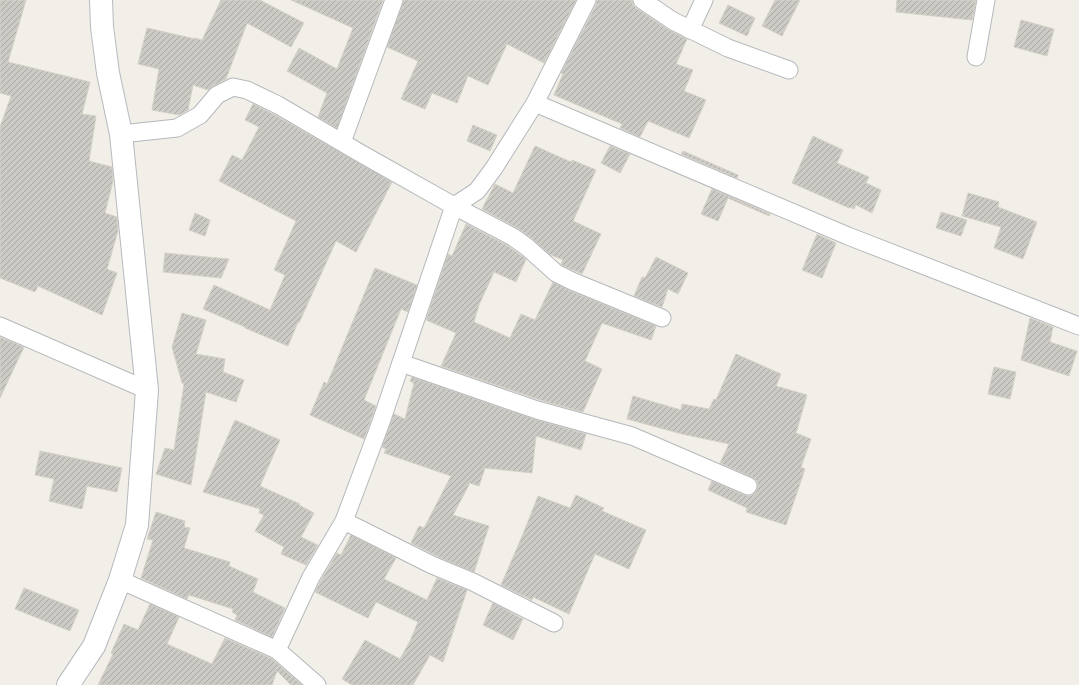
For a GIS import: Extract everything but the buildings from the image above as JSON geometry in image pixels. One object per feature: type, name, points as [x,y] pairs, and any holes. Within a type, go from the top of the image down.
[{"type":"street","points":[[68,685],[94,646],[120,580],[137,525],[147,390],[121,134],[108,73],[102,27],[101,0]]},
{"type":"street","points":[[342,142],[394,0]]},
{"type":"street","points":[[277,650],[310,577],[344,521],[401,363],[454,206],[477,191],[494,168],[535,103],[588,0]]},
{"type":"street","points":[[642,0],[690,30],[728,48],[789,70]]},
{"type":"street","points":[[690,30],[704,0]]},
{"type":"street","points":[[976,57],[986,0]]},
{"type":"street","points":[[121,134],[177,128],[200,115],[217,95],[233,87],[247,90],[278,105],[454,206],[513,237],[527,247],[556,273],[662,318]]},
{"type":"street","points":[[535,103],[848,236],[1079,326]]},
{"type":"street","points":[[0,326],[147,390]]},
{"type":"street","points":[[401,363],[537,410],[632,436],[748,486]]},
{"type":"street","points":[[344,521],[432,564],[473,582],[554,623]]},
{"type":"street","points":[[120,580],[277,650],[317,685]]}]
